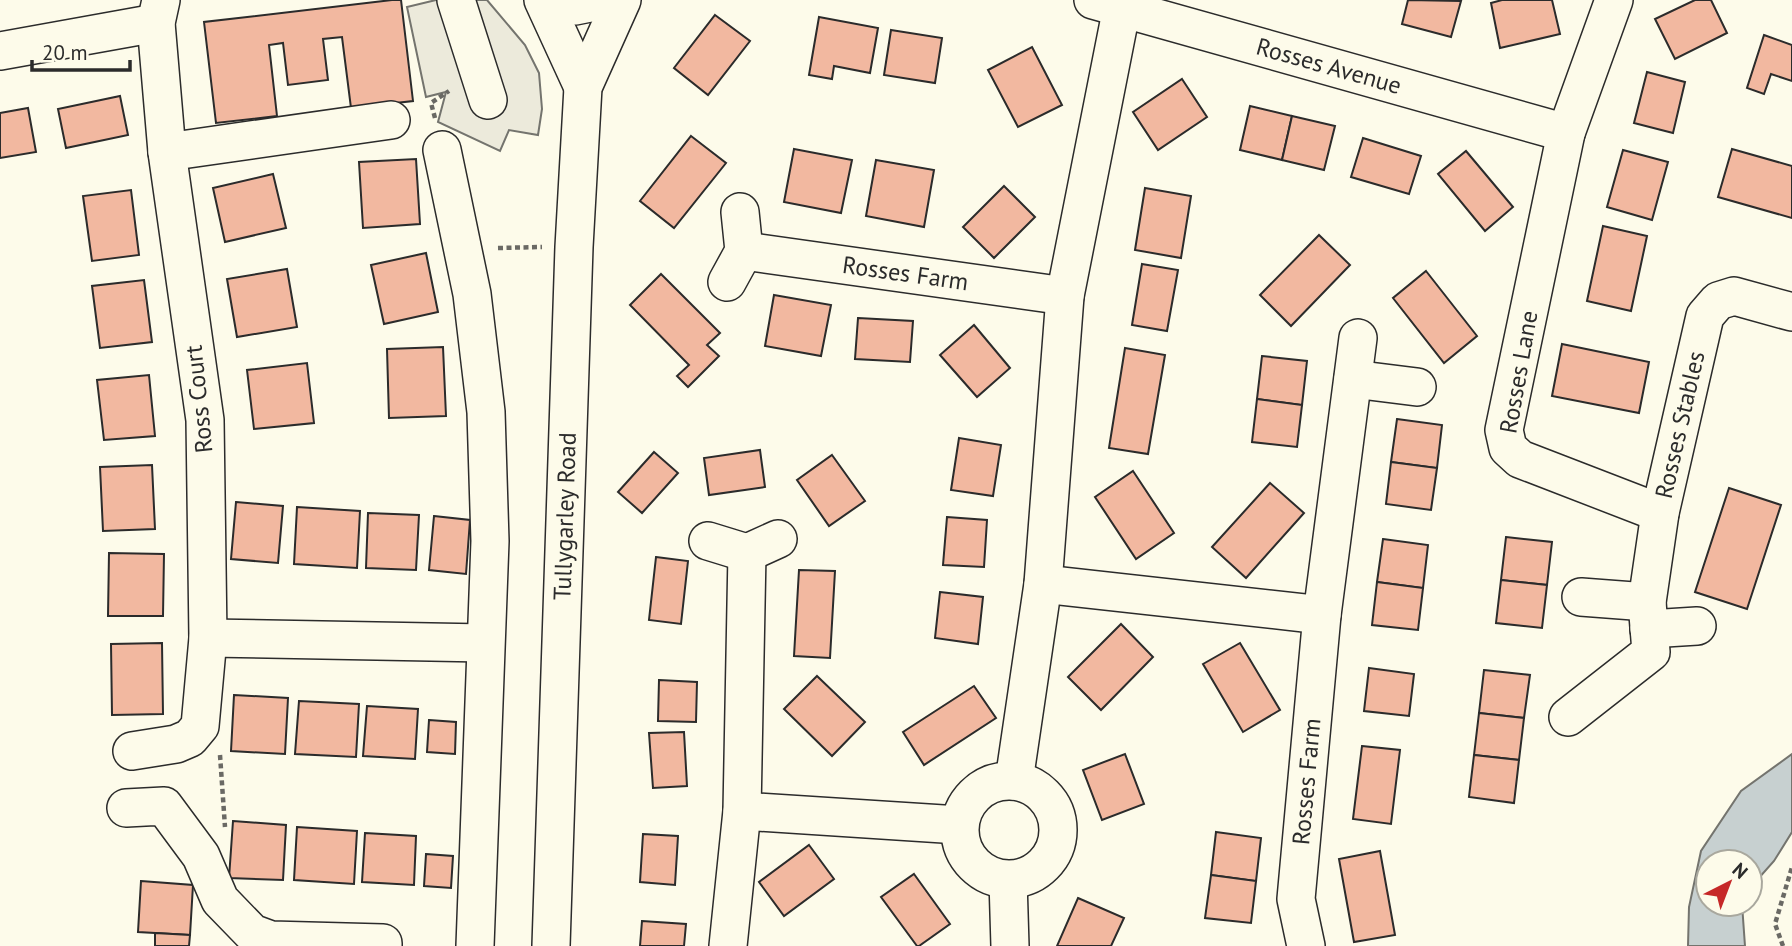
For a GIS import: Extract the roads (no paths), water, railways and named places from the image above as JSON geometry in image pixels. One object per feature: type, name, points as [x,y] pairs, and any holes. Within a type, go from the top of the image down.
[{"type":"street","points":[[456,0],[483,86]]},
{"type":"street","points":[[545,0],[575,6],[605,0]]},
{"type":"street","name":"Tullygarley Road","points":[[545,0],[583,87]]},
{"type":"street","name":"Tullygarley Road","points":[[551,946],[574,247],[583,87],[622,0]]},
{"type":"street","name":"Rosses Lane","points":[[1615,0],[1566,133],[1504,430],[1508,448],[1520,459],[1660,513]]},
{"type":"street","points":[[1014,781],[1043,584],[1065,296],[1108,3]]},
{"type":"street","name":"Rosses Avenue","points":[[1108,3],[1566,133]]},
{"type":"street","points":[[0,51],[159,11]]},
{"type":"street","name":"Ross Court","points":[[132,751],[176,744],[190,738],[200,726],[208,638],[205,420],[167,152],[159,11]]},
{"type":"street","points":[[167,152],[391,120]]},
{"type":"street","points":[[442,150],[472,294],[486,412],[490,541],[475,946]]},
{"type":"street","points":[[727,282],[744,251],[740,212]]},
{"type":"street","name":"Rosses Farm","points":[[744,251],[1065,296]]},
{"type":"street","name":"Rosses Stables","points":[[1649,628],[1660,513],[1705,316],[1718,301],[1734,296],[1792,312]]},
{"type":"street","name":"Rosses Farm","points":[[1306,946],[1296,900],[1322,615],[1358,338]]},
{"type":"street","points":[[1353,379],[1417,387]]},
{"type":"street","points":[[708,541],[762,546],[742,811],[728,946]]},
{"type":"street","points":[[1043,584],[1322,615]]},
{"type":"street","points":[[1581,597],[1649,628],[1697,626]]},
{"type":"street","points":[[1568,717],[1649,628]]},
{"type":"street","points":[[208,638],[485,643]]},
{"type":"street","points":[[1014,781],[1031,786],[1044,796],[1054,809],[1058,825],[1057,842],[1040,869],[1025,877],[1008,880],[995,878],[972,863],[960,839],[959,825],[963,810],[972,797],[984,787],[1014,781]]},
{"type":"street","points":[[126,807],[164,806],[201,856],[220,900],[252,933],[271,943],[383,943],[383,946]]},
{"type":"street","points":[[742,811],[959,825]]},
{"type":"street","points":[[1008,880],[1010,946]]}]
